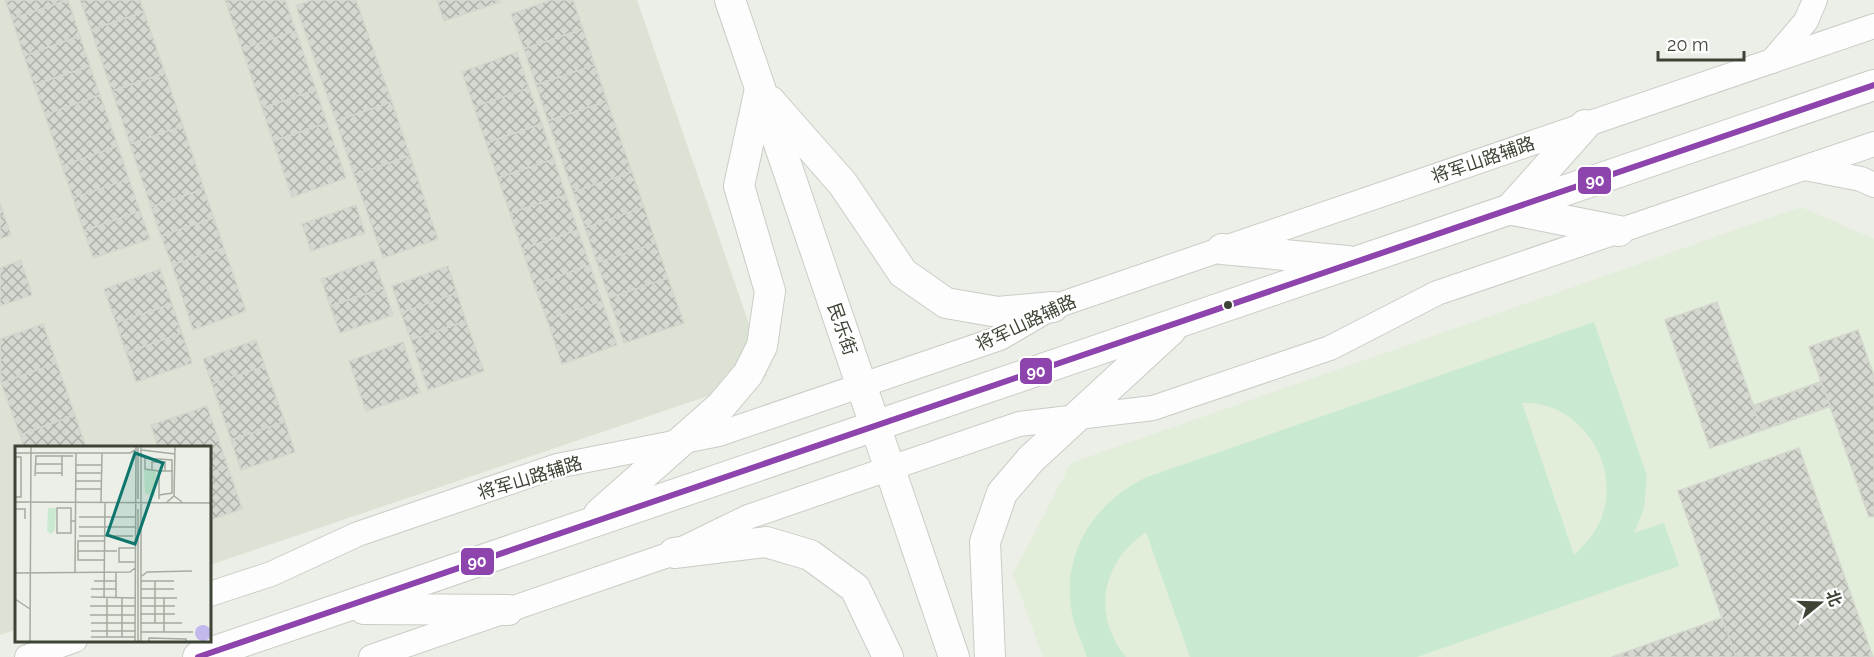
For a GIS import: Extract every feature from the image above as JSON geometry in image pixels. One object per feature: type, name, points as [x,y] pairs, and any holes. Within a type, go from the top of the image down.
[{"type":"street","name":"民乐街","points":[[730,0],[954,657]]},
{"type":"street","points":[[1772,61],[1806,21],[1815,0]]},
{"type":"street","name":"将军山路辅路","points":[[212,593],[271,574],[358,534],[557,466],[719,434],[861,386],[1000,338],[1053,307],[1874,26]]},
{"type":"street","points":[[198,657],[1874,85]]},
{"type":"street","points":[[760,89],[843,184],[903,273],[946,303],[998,312],[1053,307]]},
{"type":"street","points":[[588,524],[721,406],[748,374],[762,346],[770,291],[739,186],[760,89]]},
{"type":"street","points":[[1510,210],[1585,125]]},
{"type":"street","points":[[371,657],[674,554],[748,517],[1019,424],[1153,408],[1330,348],[1437,293],[1874,144]]},
{"type":"street","points":[[1803,168],[1861,179],[1874,185]]},
{"type":"street","points":[[1510,210],[1619,231]]},
{"type":"street","points":[[1222,249],[1356,262]]},
{"type":"street","points":[[990,657],[985,542],[1002,493],[1031,459],[1180,322]]},
{"type":"street","points":[[674,554],[766,542],[810,555],[855,588],[888,657]]},
{"type":"street","points":[[340,609],[508,610]]},
{"type":"street","points":[[27,657],[69,642]]},
{"type":"shaded area","points":[[0,0],[637,0],[767,376],[212,564],[212,446],[15,446],[15,630],[0,635]]},
{"type":"shaded area","points":[[1801,207],[1874,239],[1874,657],[1043,657],[1013,574],[1071,463]]},
{"type":"green space","points":[[1594,322],[1647,476],[1644,508],[1634,533],[1664,523],[1679,566],[1417,657],[1190,657],[1146,532],[1119,558],[1106,590],[1105,607],[1108,624],[1115,641],[1126,657],[1087,657],[1072,613],[1070,591],[1077,550],[1097,515],[1111,500],[1147,477]],"holes":[[[1522,403],[1542,405],[1560,411],[1590,437],[1605,473],[1607,493],[1601,519],[1592,536],[1574,555]]]},
{"type":"building","points":[[5,0],[68,0],[12,19]]},
{"type":"building","points":[[68,0],[80,36],[24,56],[12,19]]},
{"type":"building","points":[[80,0],[140,0],[144,12],[91,30]]},
{"type":"building","points":[[225,0],[285,0],[296,31],[242,49]]},
{"type":"building","points":[[312,0],[356,0],[392,102],[336,121],[296,6]]},
{"type":"building","points":[[437,0],[499,0],[500,2],[444,21]]},
{"type":"building","points":[[551,0],[573,0],[583,29],[524,49],[511,14]]},
{"type":"building","points":[[144,12],[165,73],[112,91],[91,30]]},
{"type":"building","points":[[583,29],[595,65],[536,85],[524,49]]},
{"type":"building","points":[[296,31],[316,90],[262,108],[242,49]]},
{"type":"building","points":[[80,36],[90,66],[34,85],[24,56]]},
{"type":"building","points":[[517,52],[529,88],[474,107],[462,72]]},
{"type":"building","points":[[595,65],[607,101],[548,121],[536,85]]},
{"type":"building","points":[[90,66],[100,95],[45,115],[34,85]]},
{"type":"building","points":[[165,73],[183,126],[130,144],[112,91]]},
{"type":"building","points":[[529,88],[542,124],[486,143],[474,107]]},
{"type":"building","points":[[316,90],[327,123],[273,141],[262,108]]},
{"type":"building","points":[[100,95],[118,146],[62,166],[45,115]]},
{"type":"building","points":[[607,101],[632,172],[573,192],[548,121]]},
{"type":"building","points":[[392,102],[410,156],[354,175],[336,121]]},
{"type":"building","points":[[327,123],[346,178],[292,197],[273,141]]},
{"type":"building","points":[[542,124],[554,159],[498,178],[486,143]]},
{"type":"building","points":[[183,126],[204,189],[151,207],[130,144]]},
{"type":"building","points":[[118,146],[129,179],[73,198],[62,166]]},
{"type":"building","points":[[410,156],[438,239],[383,258],[354,175]]},
{"type":"building","points":[[554,159],[566,195],[510,213],[498,178]]},
{"type":"building","points":[[632,172],[644,207],[585,228],[573,192]]},
{"type":"building","points":[[129,179],[140,211],[84,231],[73,198]]},
{"type":"building","points":[[204,189],[214,218],[161,236],[151,207]]},
{"type":"building","points":[[566,195],[578,230],[522,249],[510,213]]},
{"type":"building","points":[[0,203],[11,235],[0,239]]},
{"type":"building","points":[[356,205],[365,233],[311,251],[302,224]]},
{"type":"building","points":[[644,207],[656,243],[597,263],[585,228]]},
{"type":"building","points":[[140,211],[150,239],[93,258],[84,231]]},
{"type":"building","points":[[214,218],[224,248],[172,265],[161,236]]},
{"type":"building","points":[[578,230],[590,265],[534,285],[522,249]]},
{"type":"building","points":[[656,243],[668,278],[609,298],[597,263]]},
{"type":"building","points":[[224,248],[246,311],[193,330],[172,265]]},
{"type":"building","points":[[21,260],[32,295],[0,306],[0,268]]},
{"type":"building","points":[[374,260],[384,288],[330,306],[321,279]]},
{"type":"building","points":[[590,265],[602,301],[547,320],[534,285]]},
{"type":"building","points":[[448,266],[457,293],[401,313],[392,286]]},
{"type":"building","points":[[160,269],[172,304],[116,323],[104,289]]},
{"type":"building","points":[[668,278],[684,323],[624,343],[609,298]]},
{"type":"building","points":[[384,288],[393,315],[340,333],[330,306]]},
{"type":"building","points":[[457,293],[466,321],[411,340],[401,313]]},
{"type":"building","points":[[602,301],[617,345],[562,364],[547,320]]},
{"type":"building","points":[[1717,302],[1762,430],[1710,448],[1665,320]]},
{"type":"building","points":[[172,304],[182,333],[126,353],[116,323]]},
{"type":"building","points":[[466,321],[484,371],[428,390],[411,340]]},
{"type":"building","points":[[43,324],[57,363],[1,383],[0,339]]},
{"type":"building","points":[[1858,330],[1874,376],[1874,516],[1869,517],[1809,347]]},
{"type":"building","points":[[182,333],[192,363],[136,382],[126,353]]},
{"type":"building","points":[[256,340],[265,366],[212,384],[203,359]]},
{"type":"building","points":[[403,342],[420,393],[366,411],[349,361]]},
{"type":"building","points":[[57,363],[75,415],[20,435],[1,383]]},
{"type":"building","points":[[265,366],[285,422],[231,440],[212,384]]},
{"type":"building","points":[[1821,382],[1830,406],[1762,430],[1753,406]]},
{"type":"building","points":[[1821,382],[1830,406],[1762,430],[1753,406]]},
{"type":"building","points":[[1821,382],[1830,406],[1762,430],[1753,406]]},
{"type":"building","points":[[1821,382],[1830,406],[1762,430],[1753,406]]},
{"type":"building","points":[[1821,382],[1830,406],[1762,430],[1753,406]]},
{"type":"building","points":[[1821,382],[1830,406],[1762,430],[1753,406]]},
{"type":"building","points":[[207,406],[228,467],[212,472],[212,446],[158,446],[151,425]]},
{"type":"building","points":[[75,415],[86,446],[24,446],[20,435]]},
{"type":"building","points":[[285,422],[295,452],[241,470],[231,440]]},
{"type":"building","points":[[1799,448],[1873,657],[1736,657],[1722,618],[1678,491]]},
{"type":"building","points":[[228,467],[242,509],[212,519],[212,472]]},
{"type":"building","points":[[1722,618],[1736,657],[1612,657]]},
{"type":"transit line","name":"90","points":[[198,657],[1874,85]]}]
